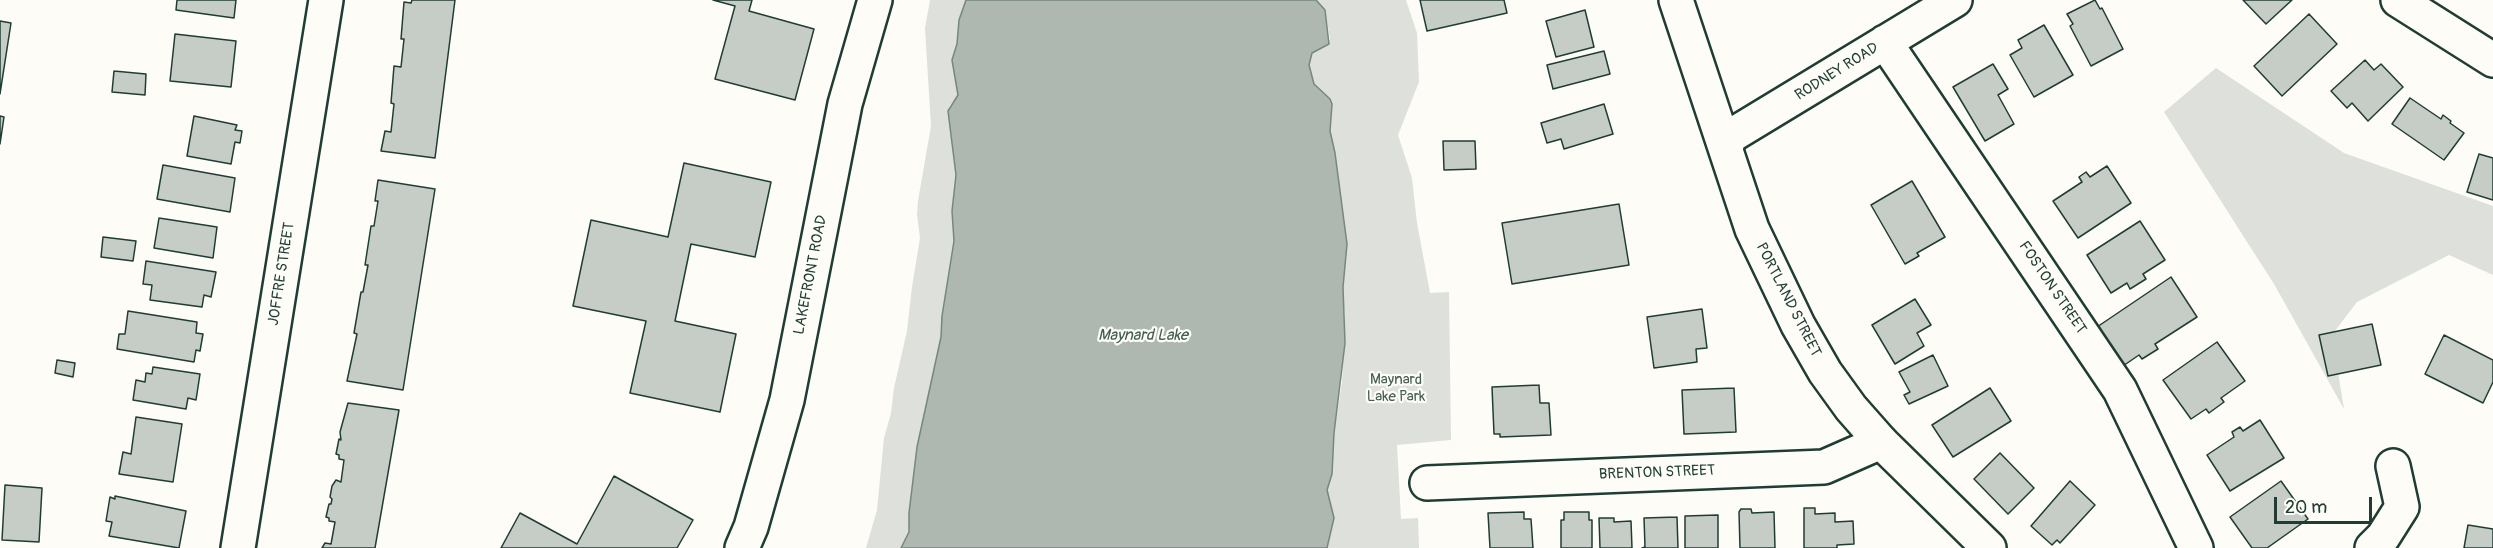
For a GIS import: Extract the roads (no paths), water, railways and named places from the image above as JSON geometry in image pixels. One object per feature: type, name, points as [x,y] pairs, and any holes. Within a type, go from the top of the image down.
[{"type":"street","name":"JOFFRE STREET","points":[[238,548],[326,0]]},
{"type":"street","name":"LAKEFRONT ROAD","points":[[742,548],[751,527],[787,400],[845,104],[875,0]]},
{"type":"street","name":"PORTLAND STREET","points":[[1676,0],[1752,229],[1798,325],[1825,372],[1851,408],[1881,442],[1989,548]]},
{"type":"street","name":"RODNEY ROAD","points":[[1726,149],[1730,137],[1955,0]]},
{"type":"street","points":[[2398,0],[2433,12],[2493,60]]},
{"type":"street","name":"FOSTON STREET","points":[[1885,42],[2120,390],[2196,548]]},
{"type":"street","name":"BRENTON STREET","points":[[1427,483],[1824,467],[1881,442]]},
{"type":"street","points":[[2372,548],[2383,537],[2402,507],[2392,466]]},
{"type":"water","name":"Maynard Lake","points":[[966,0],[1316,0],[1325,10],[1329,44],[1312,53],[1309,65],[1314,84],[1330,99],[1332,104],[1330,131],[1347,244],[1343,287],[1345,343],[1334,433],[1332,474],[1327,490],[1334,518],[1327,548],[901,548],[909,532],[917,447],[941,337],[942,316],[954,241],[952,211],[956,175],[948,111],[958,95],[952,60],[957,44],[959,20]]},
{"type":"park label","name":"Maynard Lake Park","points":[[1396,388]]}]
